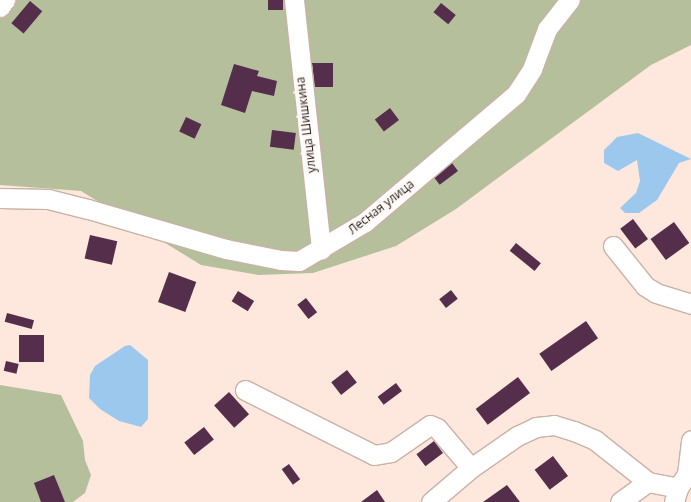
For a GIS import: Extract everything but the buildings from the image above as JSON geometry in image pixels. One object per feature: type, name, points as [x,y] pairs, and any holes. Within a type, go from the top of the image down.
[{"type":"street","points":[[0,7],[5,0]]},
{"type":"street","name":"улица Шишкина","points":[[294,0],[321,250]]},
{"type":"street","name":"Лесная улица","points":[[0,198],[48,199],[226,249],[281,260],[299,261],[321,250],[365,222],[516,94],[532,69],[547,29],[570,0]]},
{"type":"street","points":[[613,246],[645,286],[656,293],[691,304]]},
{"type":"street","points":[[246,390],[374,455],[391,452],[430,425],[442,432],[471,468]]},
{"type":"street","points":[[431,502],[471,468],[536,427],[554,425],[595,440],[648,482],[683,484],[691,440]]},
{"type":"street","points":[[620,502],[648,482]]},
{"type":"green space","points":[[0,0],[691,0],[691,45],[651,65],[456,209],[396,246],[313,273],[259,275],[201,265],[81,191],[0,185]]},
{"type":"green space","points":[[0,385],[61,395],[83,441],[85,460],[91,475],[85,493],[73,502],[0,502]]},
{"type":"water","points":[[638,133],[691,159],[679,163],[657,200],[639,213],[625,213],[620,208],[636,193],[640,181],[637,160],[618,171],[604,163],[604,150],[617,137]]},
{"type":"water","points":[[130,345],[148,360],[148,419],[141,427],[119,421],[100,409],[89,398],[90,375],[95,366],[125,346]]}]
